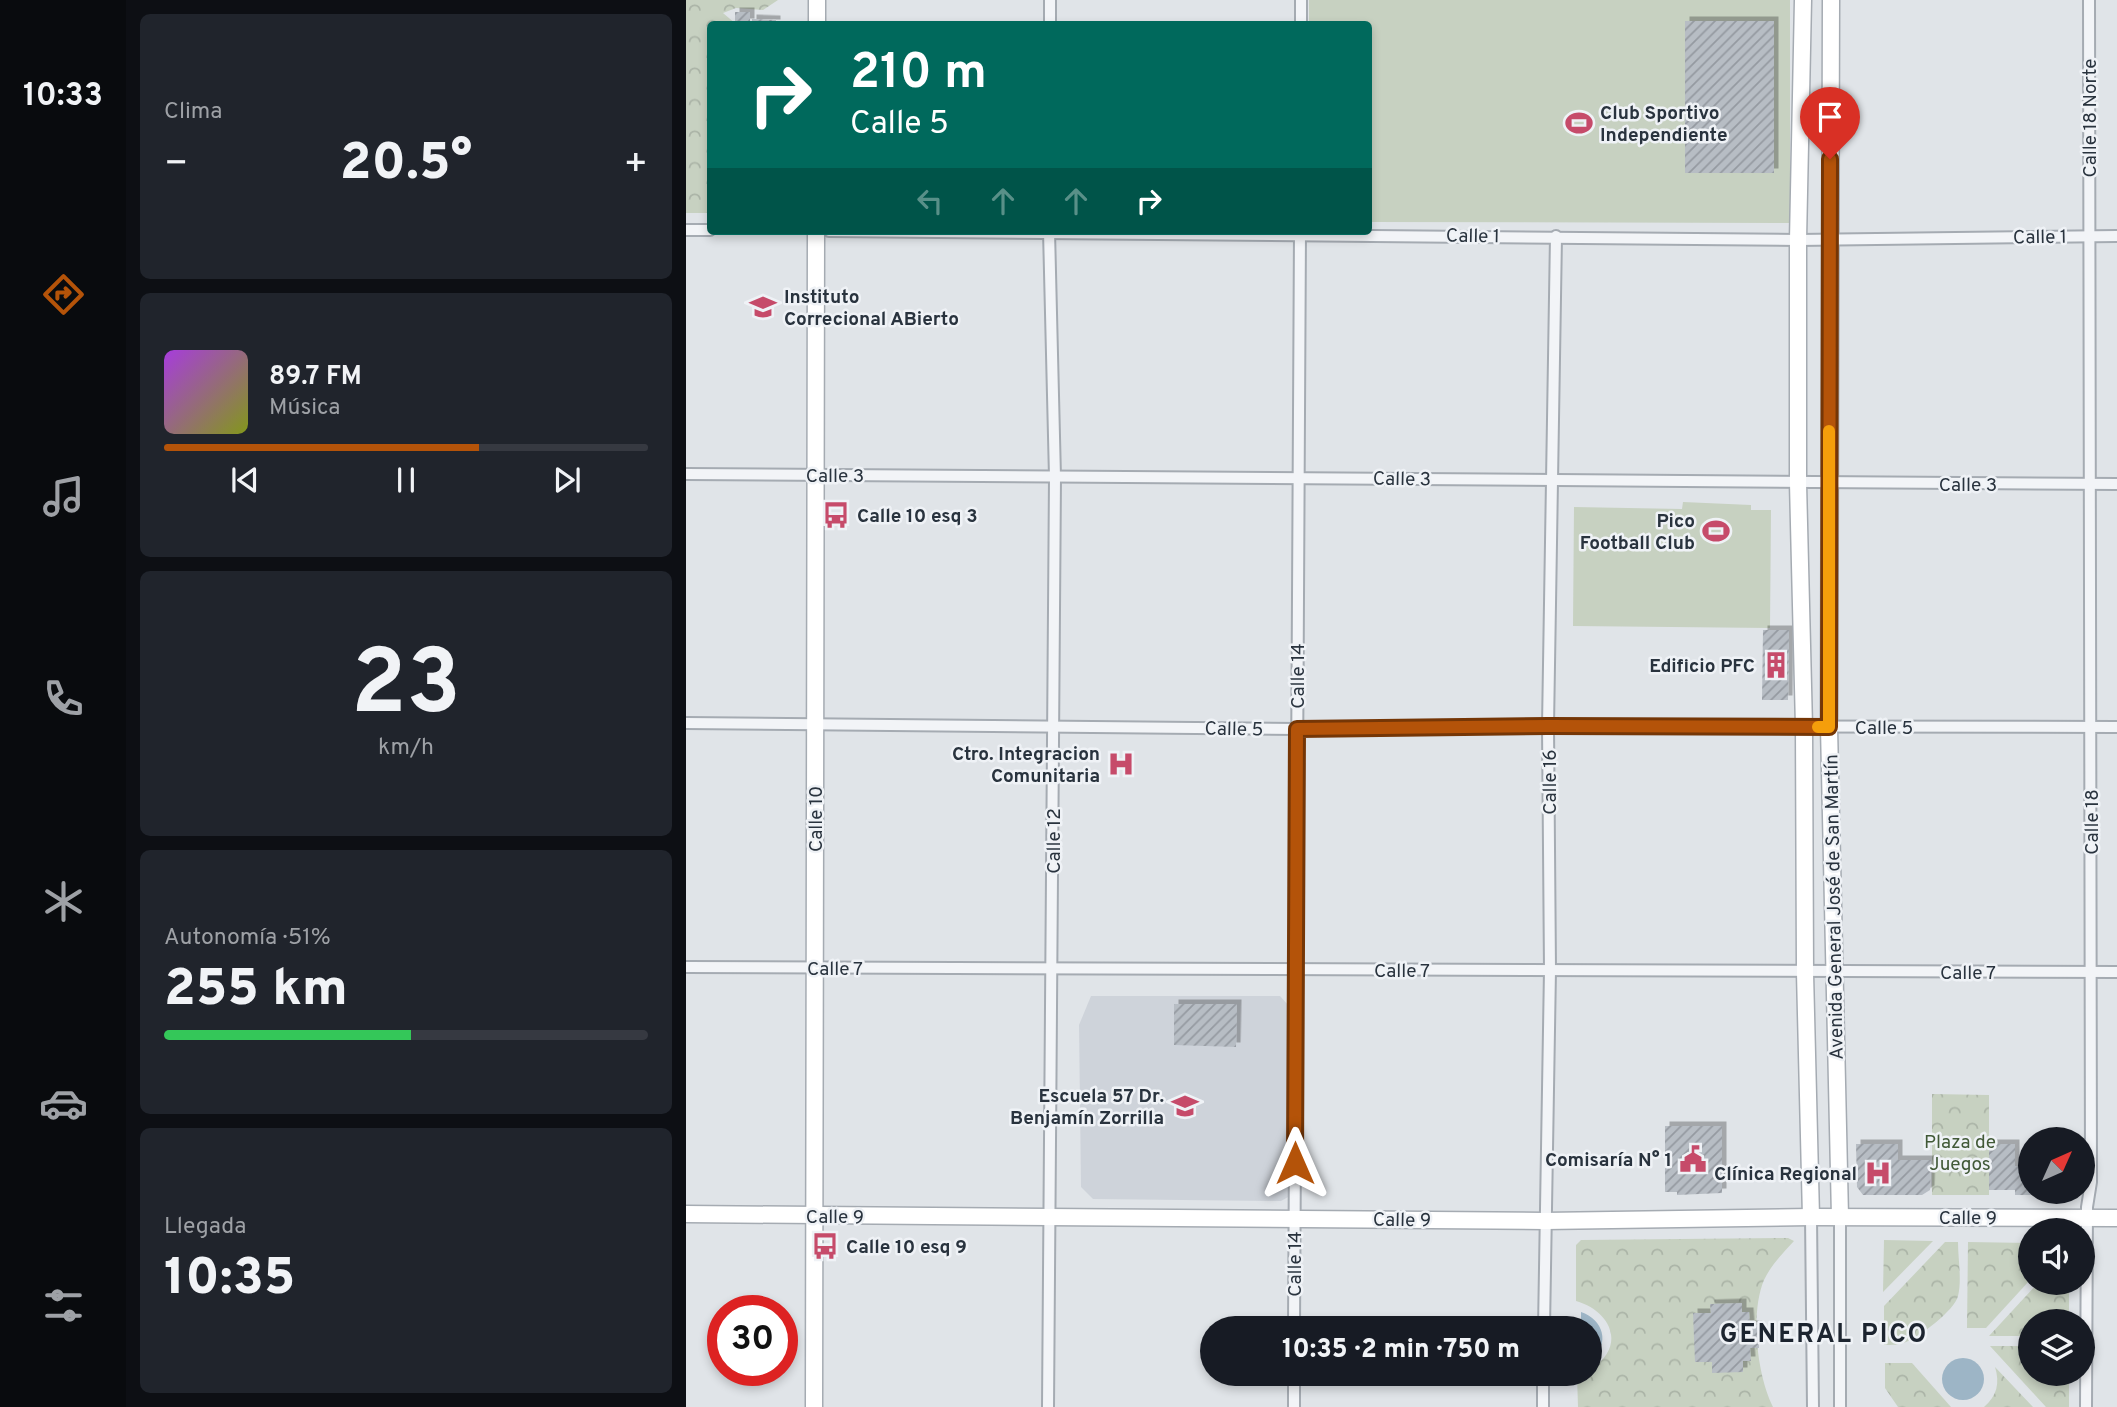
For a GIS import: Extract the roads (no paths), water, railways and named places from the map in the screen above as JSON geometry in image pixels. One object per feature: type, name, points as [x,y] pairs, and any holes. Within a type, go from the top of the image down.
[{"type":"main road","points":[[817,0],[817,21]]},
{"type":"main road","name":"Avenida General José de San Martín","points":[[1803,0],[1798,240],[1798,483],[1811,1217]]},
{"type":"main road","name":"Avenida General José de San Martín","points":[[1831,0],[1829,727],[1840,1217]]},
{"type":"main road","name":"Calle 10","points":[[814,1407],[816,235]]},
{"type":"main road","name":"Calle 9","points":[[686,1214],[1545,1221],[1811,1217],[2117,1218]]},
{"type":"street","points":[[1050,0],[1050,21]]},
{"type":"street","points":[[1301,0],[1301,21]]},
{"type":"street","name":"Calle 18 Norte","points":[[2089,0],[2090,236]]},
{"type":"street","points":[[686,230],[707,230]]},
{"type":"street","name":"Calle 1","points":[[1372,233],[1798,240],[2117,236]]},
{"type":"street","name":"Calle 12","points":[[1048,1407],[1055,477],[1049,235]]},
{"type":"street","name":"Calle 14","points":[[1294,1316],[1300,235]]},
{"type":"street","name":"Calle 16","points":[[1544,1316],[1550,970],[1548,726],[1556,236]]},
{"type":"street","name":"Calle 18","points":[[2086,1407],[2087,1217],[2091,1182],[2090,236]]},
{"type":"street","name":"Calle 3","points":[[686,474],[2117,484]]},
{"type":"street","name":"Calle 5","points":[[686,723],[1297,729],[1548,726],[2117,727]]},
{"type":"street","name":"Calle 7","points":[[686,967],[2117,972]]},
{"type":"street","name":"Avenida General José de San Martín","points":[[1811,1217],[1813,1407]]},
{"type":"street","name":"Avenida General José de San Martín","points":[[1840,1217],[1840,1407]]},
{"type":"street","points":[[1294,1386],[1294,1407]]},
{"type":"street","points":[[1543,1386],[1543,1407]]},
{"type":"water","points":[[1963,1358],[1978,1364],[1984,1379],[1978,1394],[1963,1400],[1948,1394],[1942,1379],[1948,1364]]},
{"type":"place","name":"Club Sportivo Independiente","points":[[1579,123]]},
{"type":"place","name":"Instituto Correcional ABierto","points":[[763,307]]},
{"type":"place","name":"Calle 10 esq 3","points":[[836,515]]},
{"type":"place","name":"Pico Football Club","points":[[1716,531]]},
{"type":"place","name":"Edificio PFC","points":[[1776,665]]},
{"type":"place","name":"Ctro. Integracion Comunitaria","points":[[1121,764]]},
{"type":"place","name":"Escuela 57 Dr. Benjamín Zorrilla","points":[[1185,1106]]},
{"type":"place","name":"Comisaría N° 1","points":[[1693,1159]]},
{"type":"place","name":"Clínica Regional","points":[[1878,1173]]},
{"type":"place","name":"Calle 10 esq 9","points":[[825,1246]]},
{"type":"district","name":"GENERAL PICO","points":[[1824,1333]]},
{"type":"park label","name":"Plaza de Juegos","points":[[1960,1152]]}]
